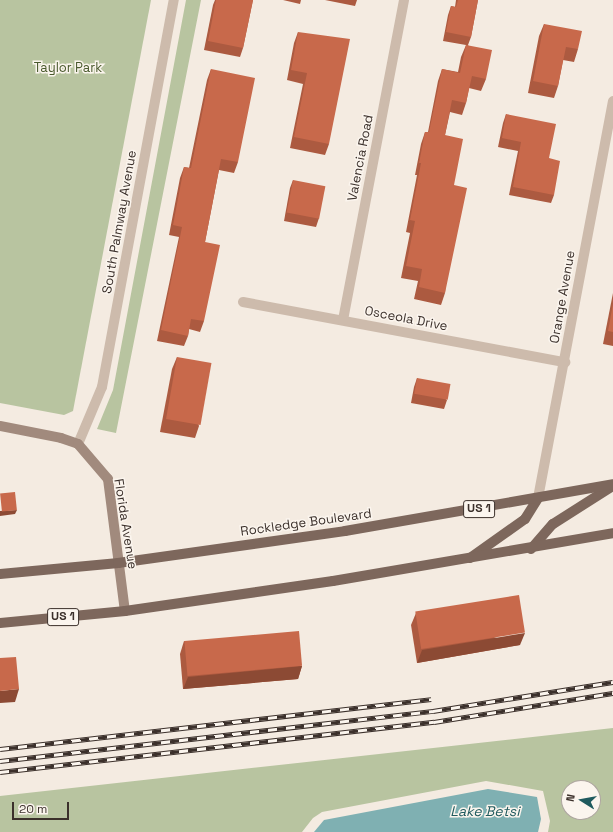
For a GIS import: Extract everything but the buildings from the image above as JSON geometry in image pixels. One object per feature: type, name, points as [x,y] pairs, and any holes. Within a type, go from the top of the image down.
[{"type":"main road","name":"Rockledge Boulevard","points":[[0,574],[118,563],[345,531],[613,485]]},
{"type":"main road","points":[[531,549],[553,524],[613,485]]},
{"type":"main road","points":[[468,559],[525,518],[538,498]]},
{"type":"main road","name":"US 1","points":[[0,623],[125,611],[531,549],[613,533]]},
{"type":"street","name":"South Palmway Avenue","points":[[78,444],[102,387],[174,0]]},
{"type":"street","name":"Valencia Road","points":[[343,320],[404,0]]},
{"type":"street","name":"Orange Avenue","points":[[538,498],[612,117],[613,101]]},
{"type":"street","name":"Osceola Drive","points":[[243,302],[565,362]]},
{"type":"street","name":"Florida Avenue","points":[[0,426],[61,438],[78,444],[108,479],[125,611]]},
{"type":"green space","name":"Taylor Park","points":[[0,0],[151,0],[73,411],[64,415],[0,403]]},
{"type":"green space","points":[[186,0],[201,0],[116,433],[97,429],[113,390]]},
{"type":"green space","points":[[613,728],[613,832],[548,832],[550,821],[543,791],[486,781],[322,812],[313,818],[302,832],[0,832],[0,796]]},
{"type":"water","name":"Lake Betsi","points":[[488,789],[537,797],[541,819],[538,832],[314,832],[324,820]]},
{"type":"railway","points":[[0,761],[433,711],[613,682]]},
{"type":"railway","points":[[0,772],[434,722],[613,693]]},
{"type":"railway","points":[[0,749],[431,699]]}]
